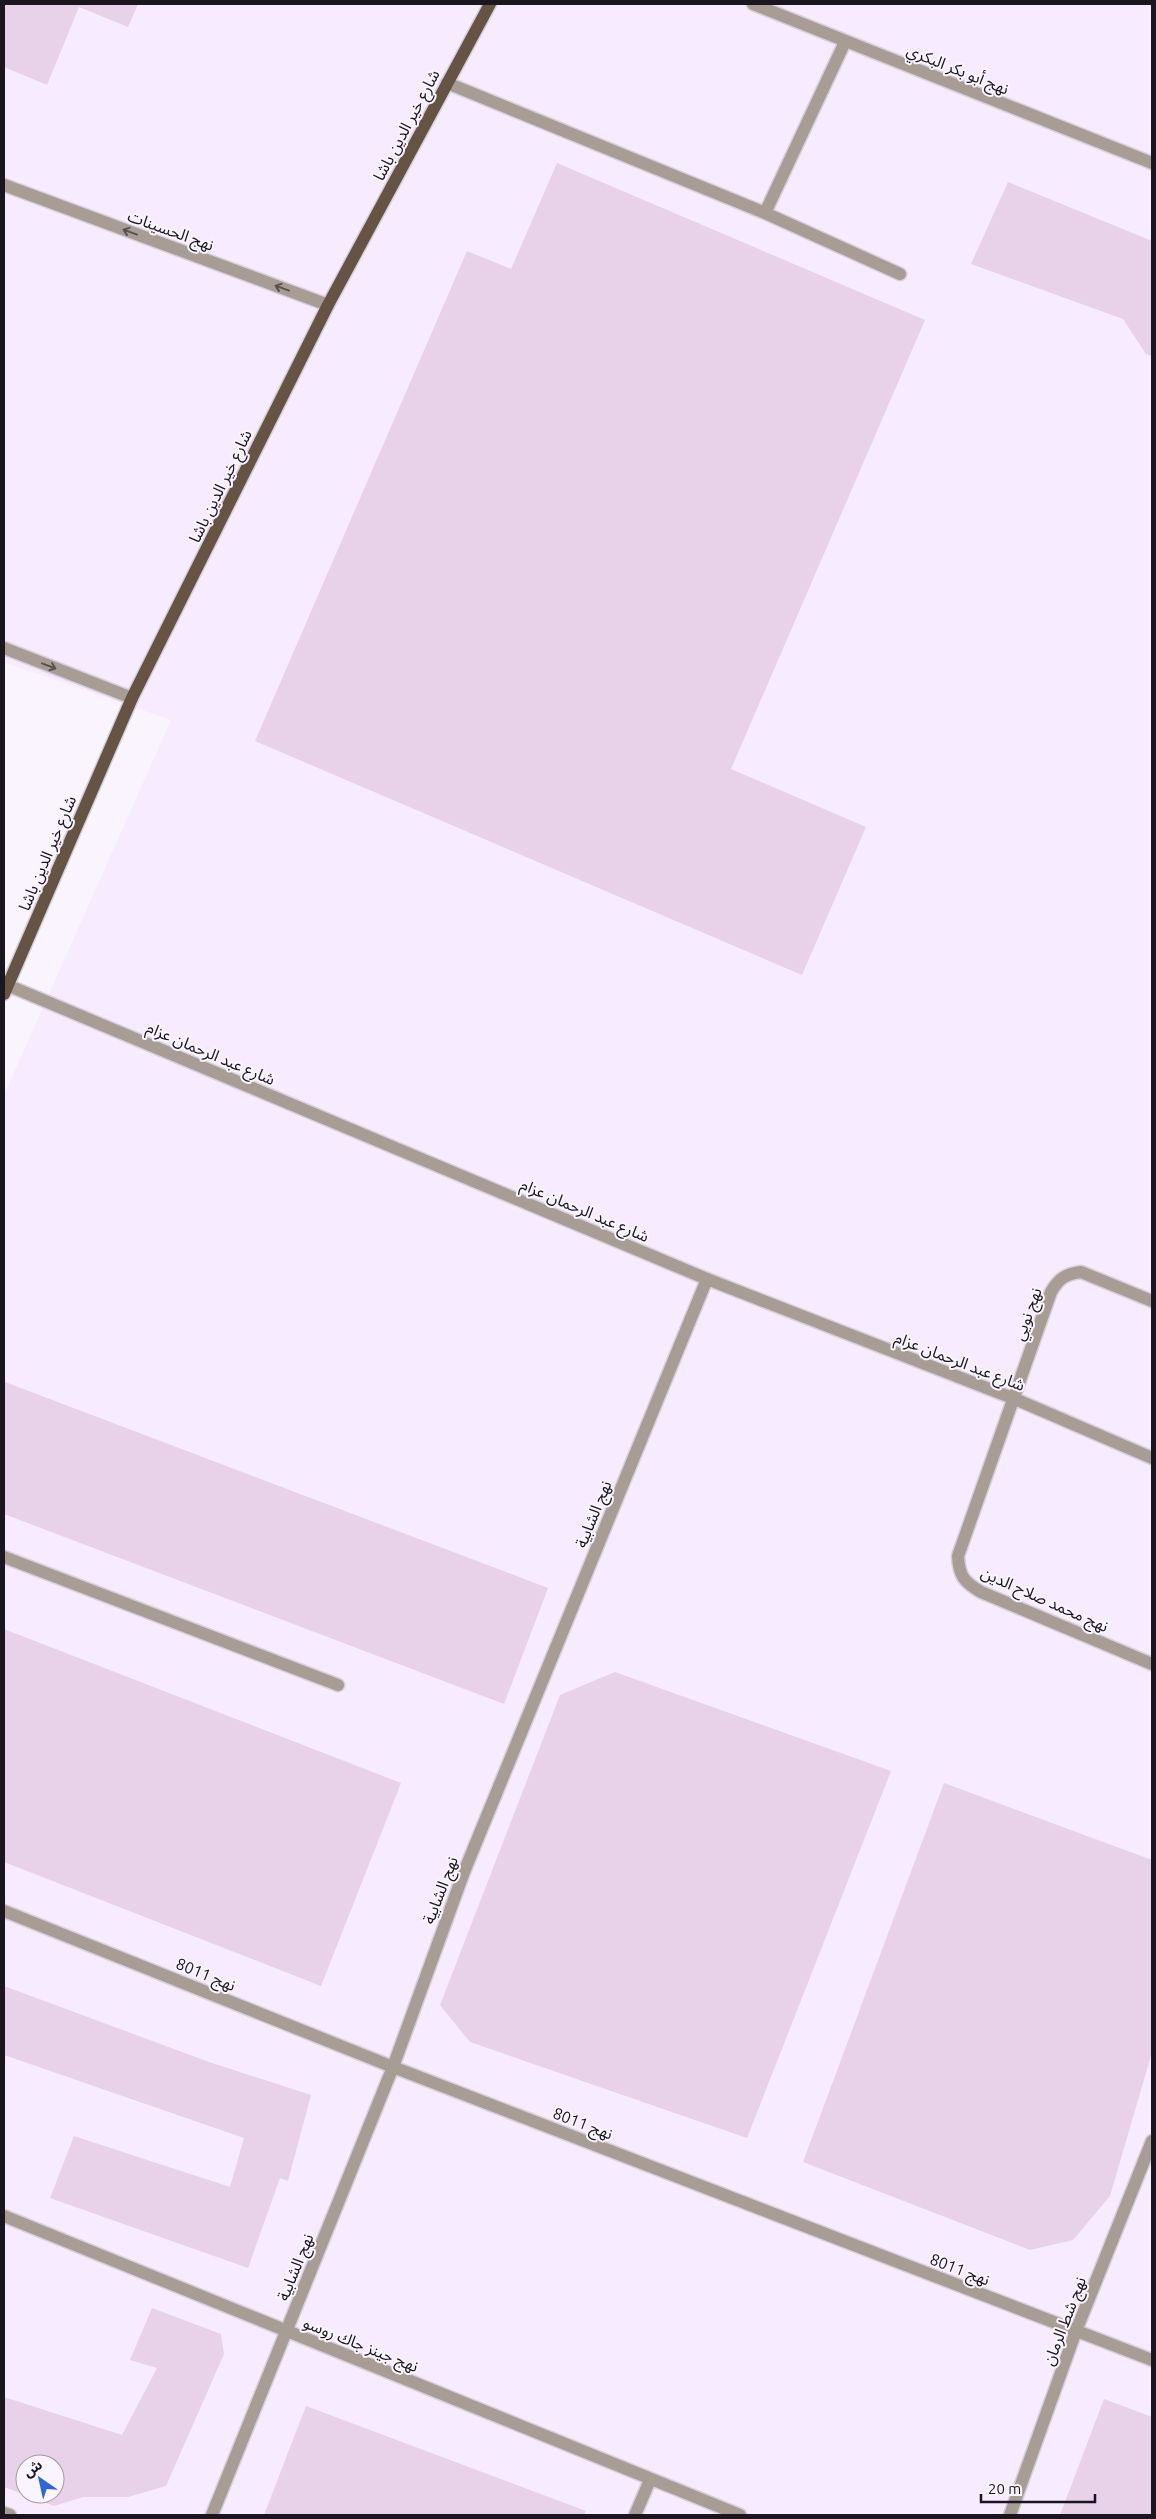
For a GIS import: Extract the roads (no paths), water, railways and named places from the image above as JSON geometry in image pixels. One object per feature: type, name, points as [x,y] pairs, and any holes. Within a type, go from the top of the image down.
[{"type":"main road","name":"شارع خير الدين باشا","points":[[6,990],[132,698],[328,305],[490,4]]},
{"type":"street","name":"نهج أبو بكر البكري","points":[[753,4],[1152,163]]},
{"type":"street","points":[[765,213],[845,42]]},
{"type":"street","points":[[447,83],[765,213],[900,274]]},
{"type":"street","name":"نهج الحسينات","points":[[4,185],[328,305]]},
{"type":"street","points":[[4,648],[132,698]]},
{"type":"street","name":"شارع عبد الرحمان عزام","points":[[6,990],[706,1279],[1015,1399],[1152,1458]]},
{"type":"street","name":"نهج نويي","points":[[1015,1399],[1051,1292],[1059,1279],[1070,1273],[1081,1272],[1152,1301]]},
{"type":"street","name":"نهج الشابية","points":[[212,2515],[392,2067],[464,1872],[706,1279]]},
{"type":"street","name":"نهج محمد صلاح الدين","points":[[1015,1399],[958,1556],[959,1572],[970,1585],[982,1592],[1152,1664]]},
{"type":"street","points":[[4,1557],[338,1685]]},
{"type":"street","name":"نهج 8011","points":[[4,1910],[392,2067],[1152,2360]]},
{"type":"street","name":"نهج شط الرمان","points":[[1010,2515],[1076,2331],[1152,2141]]},
{"type":"street","name":"نهج جينز جاك روسو","points":[[4,2216],[740,2515]]},
{"type":"street","points":[[635,2515],[650,2480]]},
{"type":"street","points":[[4,2513],[10,2515]]}]
